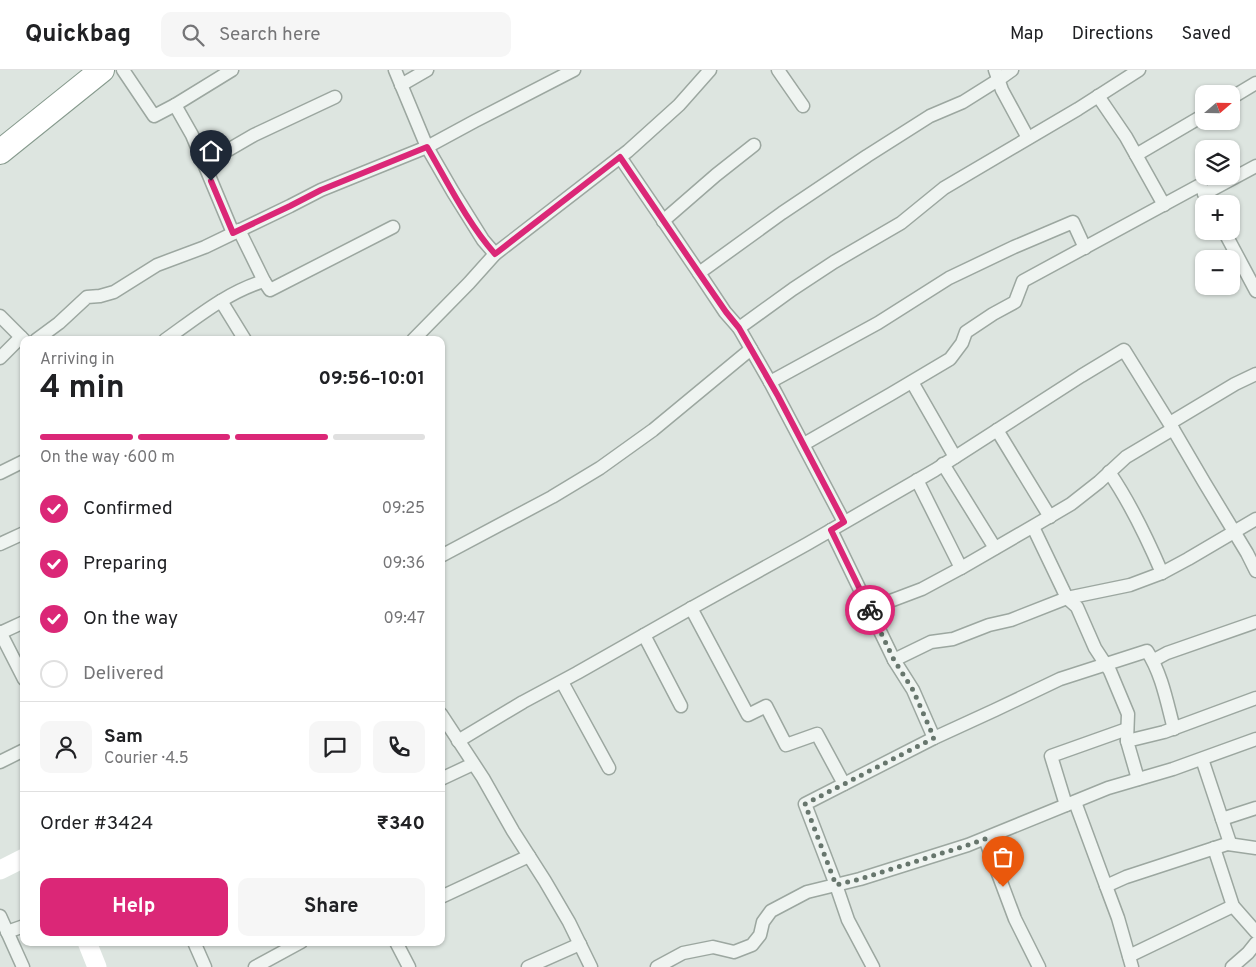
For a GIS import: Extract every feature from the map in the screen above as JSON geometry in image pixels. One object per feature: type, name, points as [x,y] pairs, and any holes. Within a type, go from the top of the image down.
[{"type":"highway","points":[[0,152],[102,70]]},
{"type":"street","points":[[123,70],[154,116],[232,70]]},
{"type":"street","points":[[395,70],[427,147],[483,240],[495,254]]},
{"type":"street","points":[[401,85],[427,70]]},
{"type":"street","points":[[545,70],[551,82]]},
{"type":"street","points":[[41,336],[87,297],[114,292],[157,265],[205,246],[321,190],[427,147],[574,70]]},
{"type":"street","points":[[417,336],[495,254],[620,157],[679,106],[710,70]]},
{"type":"street","points":[[778,70],[804,106]]},
{"type":"street","points":[[699,273],[782,213],[867,156],[930,116],[962,102],[997,75],[1012,70]]},
{"type":"street","points":[[739,328],[834,262],[901,223],[944,188],[1139,70]]},
{"type":"street","points":[[997,75],[1002,90],[1028,138]]},
{"type":"street","points":[[1240,93],[1256,84]]},
{"type":"street","points":[[1098,96],[1126,137],[1164,205]]},
{"type":"street","points":[[204,164],[254,135],[335,97]]},
{"type":"street","points":[[175,105],[192,136],[236,231],[270,290],[393,227]]},
{"type":"street","points":[[1136,155],[1195,120]]},
{"type":"street","points":[[663,221],[754,145]]},
{"type":"street","points":[[620,157],[726,312],[739,328],[804,444],[844,522]]},
{"type":"street","points":[[1213,195],[1256,166]]},
{"type":"street","points":[[804,444],[950,359],[962,344],[966,332],[1015,302],[1023,281],[1200,185],[1205,195]]},
{"type":"street","points":[[770,382],[878,323],[949,278],[1014,247],[1073,222],[1085,248]]},
{"type":"street","points":[[1229,240],[1256,291]]},
{"type":"street","points":[[171,336],[228,296],[264,281]]},
{"type":"street","points":[[221,301],[243,336]]},
{"type":"street","points":[[0,316],[20,336]]},
{"type":"street","points":[[0,358],[20,340]]},
{"type":"street","points":[[445,554],[552,497],[600,468],[653,430],[751,349]]},
{"type":"street","points":[[458,741],[523,702],[562,682],[831,530],[943,464],[1124,350],[1248,553],[1256,571]]},
{"type":"street","points":[[869,609],[922,589],[1050,517],[1071,504],[1126,457],[1218,394],[1256,374]]},
{"type":"street","points":[[912,382],[954,457]]},
{"type":"street","points":[[997,430],[1050,517]]},
{"type":"street","points":[[0,473],[20,463]]},
{"type":"street","points":[[943,464],[995,548]]},
{"type":"street","points":[[1110,472],[1149,542],[1162,573]]},
{"type":"street","points":[[916,480],[961,568]]},
{"type":"street","points":[[894,660],[931,642],[953,639],[989,625],[1011,620],[1067,598],[1130,585],[1162,573],[1256,519]]},
{"type":"street","points":[[1033,527],[1067,598],[1077,607],[1095,648],[1110,670],[1128,714],[1127,736],[1138,779]]},
{"type":"street","points":[[831,530],[894,660],[913,690],[934,738]]},
{"type":"street","points":[[0,544],[20,535]]},
{"type":"street","points":[[691,608],[748,716],[766,706],[786,745],[817,734],[844,784]]},
{"type":"street","points":[[1154,660],[1167,653],[1256,622]]},
{"type":"street","points":[[20,624],[0,633],[20,661]]},
{"type":"street","points":[[644,635],[681,706]]},
{"type":"street","points":[[873,967],[848,920],[805,804],[934,738],[1060,679],[1147,651],[1154,660],[1174,728]]},
{"type":"street","points":[[562,682],[609,768]]},
{"type":"street","points":[[1233,906],[1130,962],[1118,918],[1106,886],[1051,756],[1127,736],[1164,732],[1256,698]]},
{"type":"street","points":[[445,720],[550,889],[591,967]]},
{"type":"street","points":[[657,967],[683,953],[713,947],[734,952],[752,945],[760,935],[763,922],[771,911],[807,892],[860,879],[968,845],[1108,788],[1172,769],[1256,739]]},
{"type":"street","points":[[0,762],[20,752]]},
{"type":"street","points":[[1202,759],[1230,843],[1228,844]]},
{"type":"street","points":[[445,777],[473,764]]},
{"type":"street","points":[[1222,819],[1256,808]]},
{"type":"street","points":[[985,839],[1015,919],[1039,967]]},
{"type":"street","points":[[1106,886],[1126,877],[1228,844],[1256,848]]},
{"type":"street","points":[[1214,848],[1233,906],[1256,932]]},
{"type":"street","points":[[445,896],[529,856]]},
{"type":"street","points":[[0,870],[20,860]]},
{"type":"street","points":[[0,916],[23,967]]},
{"type":"street","points":[[7,932],[20,927]]},
{"type":"street","points":[[1236,966],[1256,943]]},
{"type":"street","points":[[528,967],[580,944]]},
{"type":"street","points":[[89,946],[97,967]]},
{"type":"street","points":[[196,946],[205,967]]},
{"type":"street","points":[[255,967],[294,946]]},
{"type":"street","points":[[398,946],[409,967]]},
{"type":"way so far","points":[[870,610],[894,660],[913,690],[934,738],[805,804],[836,885],[985,839],[1003,887]]},
{"type":"route","points":[[211,181],[233,233],[321,190],[427,147],[483,240],[495,254],[620,157],[726,312],[739,328],[770,382],[844,522],[831,530],[870,610]]}]
